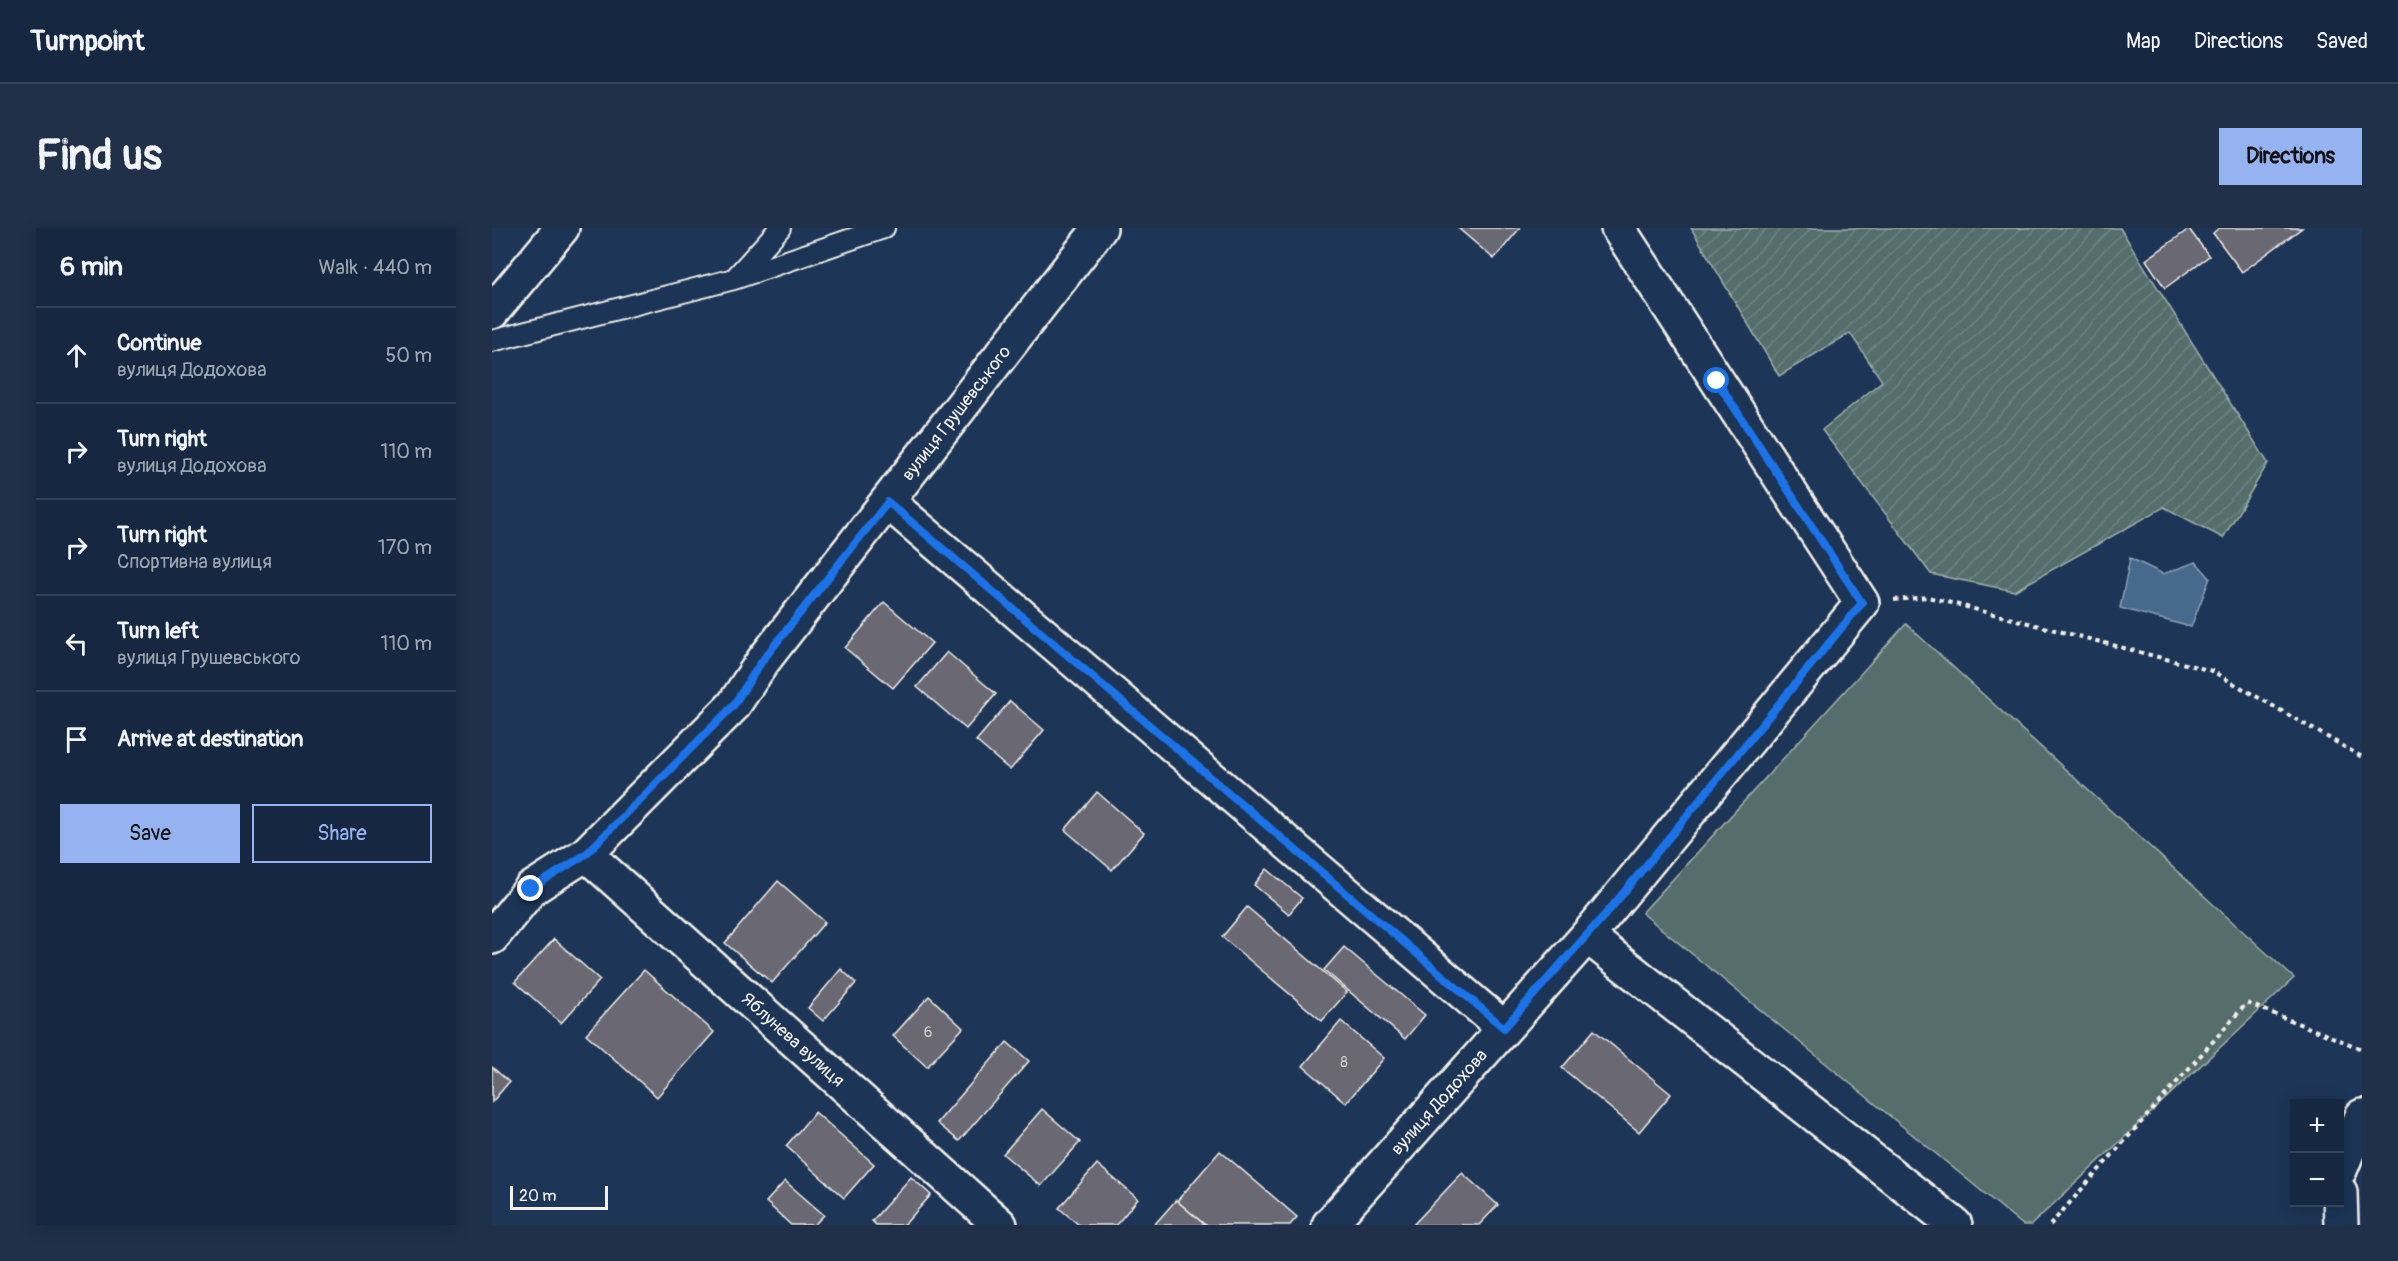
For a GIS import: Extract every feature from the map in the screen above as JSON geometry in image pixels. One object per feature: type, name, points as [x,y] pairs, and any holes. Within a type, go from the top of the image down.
[{"type":"main road","points":[[492,312],[561,228]]},
{"type":"main road","name":"вулиця Грушевського","points":[[492,937],[531,889],[586,854],[733,706],[762,661],[1100,228]]},
{"type":"main road","points":[[1618,228],[1862,603]]},
{"type":"main road","points":[[888,502],[1504,1028]]},
{"type":"main road","name":"вулиця Додохова","points":[[1329,1225],[1587,936],[1862,603]]},
{"type":"main road","name":"Яблунева вулиця","points":[[586,854],[1000,1225]]},
{"type":"main road","points":[[1587,936],[1955,1225]]},
{"type":"main road","points":[[2344,1160],[2362,1116]]},
{"type":"main road","points":[[2340,1207],[2341,1225]]},
{"type":"lane","points":[[734,279],[780,228]]},
{"type":"lane","points":[[492,341],[734,279],[884,228]]},
{"type":"path","points":[[1862,603],[1928,597],[2212,671],[2362,757]]},
{"type":"path","points":[[2049,1225],[2247,1003],[2362,1049]]},
{"type":"green space","points":[[1691,228],[2120,228],[2268,463],[2223,538],[2164,507],[2014,591],[1931,574],[1822,430],[1882,381],[1850,333],[1779,376]]},
{"type":"green space","points":[[1906,624],[2294,978],[2031,1225],[2023,1225],[1642,913]]},
{"type":"water","points":[[2130,558],[2163,574],[2196,562],[2210,578],[2191,627],[2120,608]]},
{"type":"building","points":[[1458,228],[1520,228],[1494,259]]},
{"type":"building","points":[[2219,228],[2302,228],[2242,272],[2213,233]]},
{"type":"building","points":[[2189,229],[2209,256],[2165,288],[2146,260]]},
{"type":"building","points":[[884,602],[932,643],[893,688],[845,648]]},
{"type":"building","points":[[947,652],[996,694],[966,729],[917,687]]},
{"type":"building","points":[[1010,701],[1044,730],[1010,770],[976,741]]},
{"type":"building","points":[[1097,792],[1144,833],[1112,870],[1065,830]]},
{"type":"building","points":[[1267,869],[1302,898],[1289,914],[1254,885]]},
{"type":"building","points":[[778,881],[825,922],[772,983],[725,943]]},
{"type":"building","points":[[1247,907],[1347,992],[1322,1021],[1222,937]]},
{"type":"building","points":[[554,939],[600,980],[561,1023],[515,982]]},
{"type":"building","points":[[1344,947],[1425,1015],[1405,1039],[1324,970]]},
{"type":"building","points":[[841,969],[856,983],[823,1021],[808,1008]]},
{"type":"building","points":[[644,970],[714,1032],[657,1097],[586,1034]]},
{"type":"building","points":[[929,996],[963,1028],[927,1067],[893,1036]]},
{"type":"building","points":[[1341,1021],[1384,1058],[1346,1103],[1303,1066]]},
{"type":"building","points":[[1594,1030],[1671,1094],[1639,1132],[1562,1068]]},
{"type":"building","points":[[1007,1042],[1029,1061],[959,1141],[937,1123]]},
{"type":"building","points":[[492,1067],[509,1082],[492,1102]]},
{"type":"building","points":[[1042,1109],[1080,1142],[1041,1186],[1003,1154]]},
{"type":"building","points":[[815,1112],[874,1164],[844,1198],[786,1146]]},
{"type":"building","points":[[1220,1151],[1297,1217],[1290,1225],[1205,1225],[1177,1201]]},
{"type":"building","points":[[1097,1164],[1138,1199],[1116,1225],[1079,1225],[1059,1208]]},
{"type":"building","points":[[1462,1173],[1498,1205],[1479,1225],[1413,1225]]},
{"type":"building","points":[[911,1177],[931,1195],[904,1225],[876,1225],[872,1221]]},
{"type":"building","points":[[785,1181],[824,1215],[814,1225],[791,1225],[766,1202]]},
{"type":"building","points":[[1177,1201],[1205,1225],[1154,1225]]},
{"type":"route","points":[[531,889],[586,854],[733,706],[762,661],[888,502],[1504,1028],[1611,908],[1862,603],[1717,381]]}]
